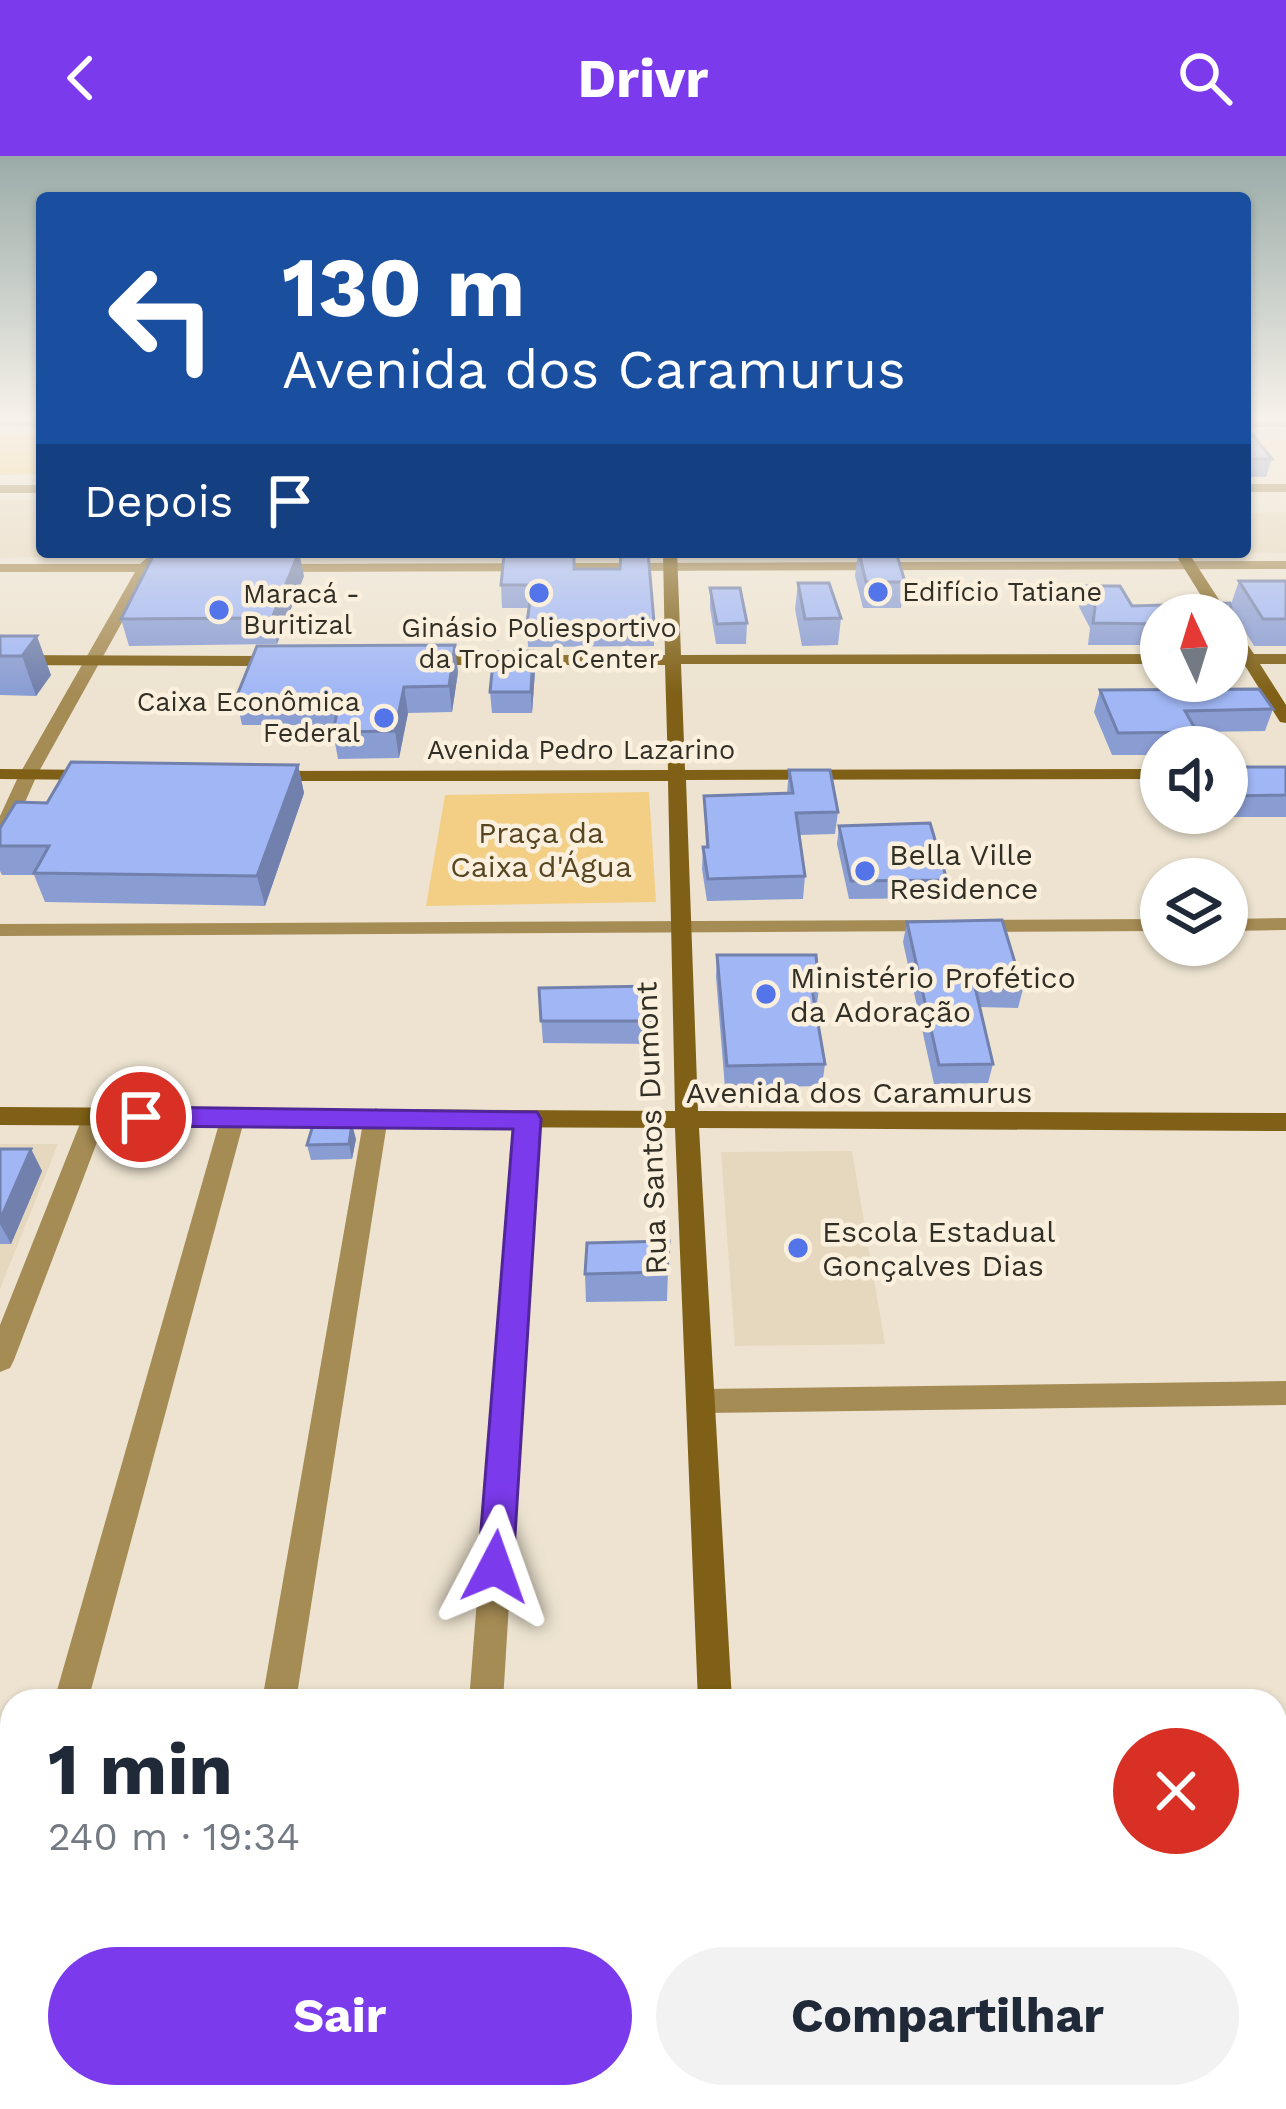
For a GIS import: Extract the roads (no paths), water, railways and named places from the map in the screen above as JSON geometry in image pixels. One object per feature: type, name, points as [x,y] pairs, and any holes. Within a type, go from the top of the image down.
[{"type":"main road","points":[[1186,559],[1208,594]]},
{"type":"main road","name":"Rua Santos Dumont","points":[[671,560],[687,1122],[715,1689]]},
{"type":"main road","points":[[394,660],[1140,659]]},
{"type":"main road","points":[[1248,659],[1286,659]]},
{"type":"main road","points":[[1248,659],[1286,718]]},
{"type":"main road","points":[[0,661],[302,661]]},
{"type":"main road","points":[[0,774],[121,775]]},
{"type":"main road","name":"Avenida Pedro Lazarino","points":[[261,776],[1140,774]]},
{"type":"main road","name":"Avenida dos Caramurus","points":[[0,1116],[1286,1122]]},
{"type":"street","points":[[263,568],[671,560],[1186,559],[1286,565]]},
{"type":"street","points":[[0,568],[149,560],[192,568]]},
{"type":"street","points":[[0,836],[28,775],[149,560]]},
{"type":"street","points":[[1248,925],[1286,924]]},
{"type":"street","points":[[0,930],[1140,925]]},
{"type":"street","points":[[0,1360],[95,1116]]},
{"type":"street","points":[[74,1689],[233,1117]]},
{"type":"street","points":[[281,1689],[376,1117]]},
{"type":"street","points":[[486,1689],[527,1119]]},
{"type":"street","points":[[703,1401],[1286,1393]]},
{"type":"place","name":"Edifício Tatiane","points":[[878,592]]},
{"type":"place","name":"Ginásio Poliesportivo da Tropical Center","points":[[539,593]]},
{"type":"place","name":"Maracá - Buritizal","points":[[219,610]]},
{"type":"place","name":"Caixa Econômica Federal","points":[[384,718]]},
{"type":"place","name":"Bella Ville Residence","points":[[865,871]]},
{"type":"place","name":"Ministério Profético da Adoração","points":[[766,994]]},
{"type":"place","name":"Escola Estadual Gonçalves Dias","points":[[798,1248]]},
{"type":"park label","name":"Praça da Caixa d'Água","points":[[541,849]]}]
